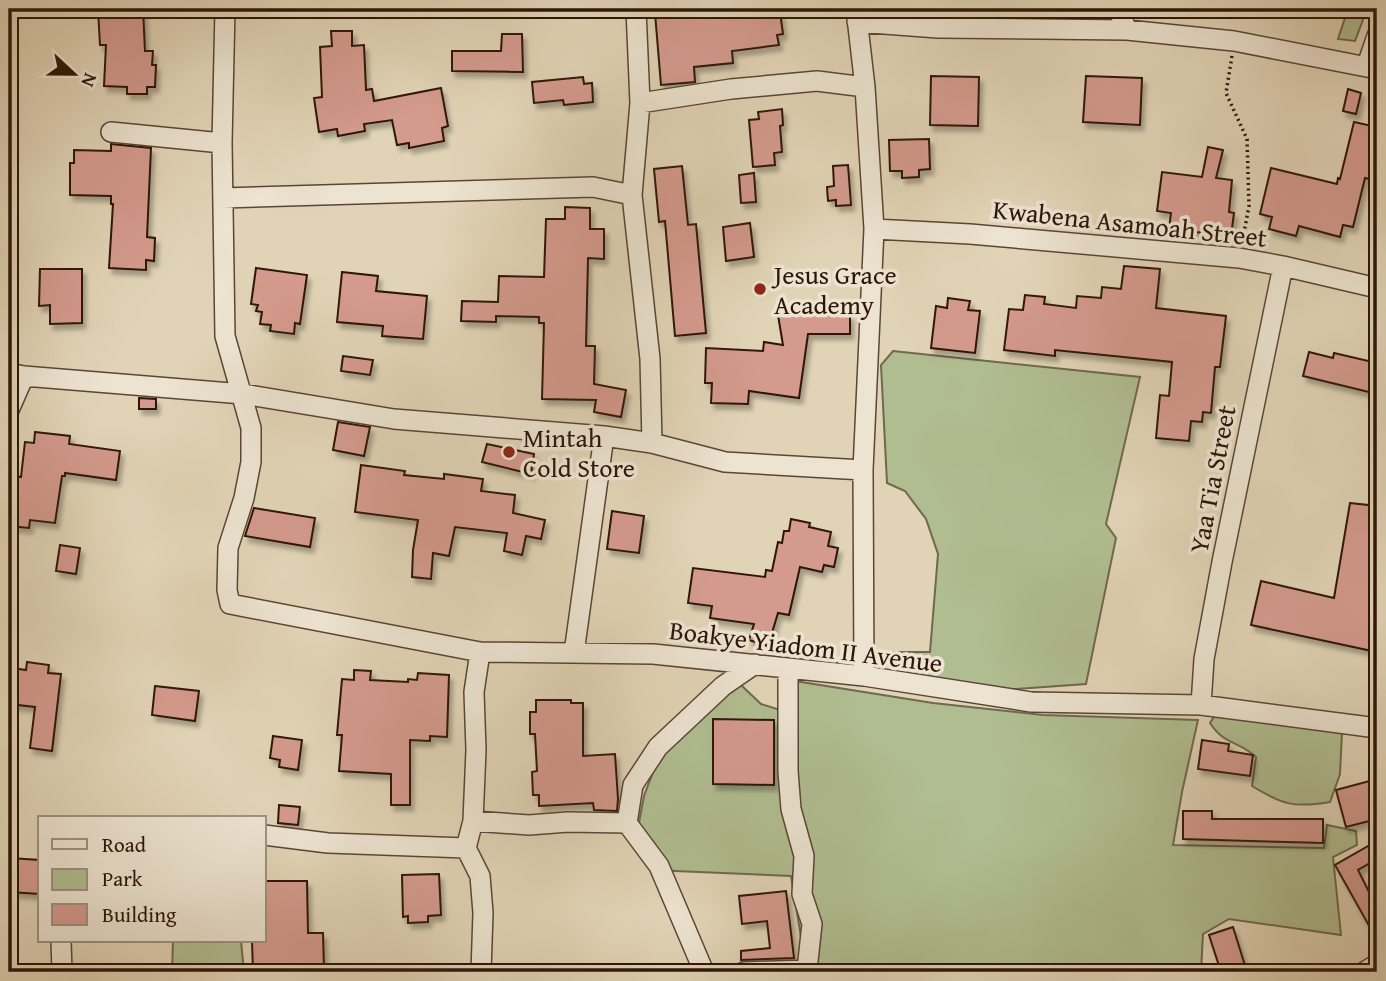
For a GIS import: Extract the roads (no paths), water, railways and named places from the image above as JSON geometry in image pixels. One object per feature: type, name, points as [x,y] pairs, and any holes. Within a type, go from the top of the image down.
[{"type":"street","points":[[225,9],[222,143],[226,336],[243,394]]},
{"type":"street","points":[[636,9],[640,103],[632,195],[650,359],[652,443]]},
{"type":"street","points":[[1118,9],[1127,30]]},
{"type":"street","points":[[864,676],[863,470],[874,229],[865,87],[857,15],[938,28],[1127,30],[1234,41],[1372,67],[1377,36]]},
{"type":"street","points":[[640,103],[732,89],[817,81],[865,87]]},
{"type":"street","points":[[111,132],[222,143]]},
{"type":"street","points":[[223,198],[593,187],[632,195]]},
{"type":"street","name":"Kwabena Asamoah Street","points":[[874,229],[970,234],[1239,258],[1377,288]]},
{"type":"street","name":"Yaa Tia Street","points":[[1201,705],[1204,659],[1222,562],[1283,266]]},
{"type":"street","points":[[9,410],[17,374],[243,394],[394,419],[604,436],[652,443],[725,463],[863,470]]},
{"type":"street","name":"Boakye Yiadom II Avenue","points":[[243,394],[251,428],[251,462],[244,498],[228,548],[227,590],[230,604],[480,652],[653,654],[864,676],[1031,702],[1201,705],[1377,728]]},
{"type":"street","points":[[574,653],[604,436]]},
{"type":"street","points":[[480,652],[474,692],[476,750],[473,821],[466,848],[480,876],[483,913],[481,972]]},
{"type":"street","points":[[704,972],[659,866],[626,823],[633,785],[659,747],[723,686],[755,664]]},
{"type":"street","points":[[744,972],[808,971],[812,924],[802,894],[804,856],[791,809],[788,771],[788,668]]},
{"type":"street","points":[[473,821],[529,825],[568,822],[626,823]]},
{"type":"street","points":[[266,835],[328,843],[466,848]]},
{"type":"street","points":[[61,942],[62,972]]},
{"type":"street","points":[[1364,972],[1377,964]]},
{"type":"place","name":"Jesus Grace Academy","points":[[760,289]]},
{"type":"place","name":"Mintah Cold Store","points":[[509,452]]}]
